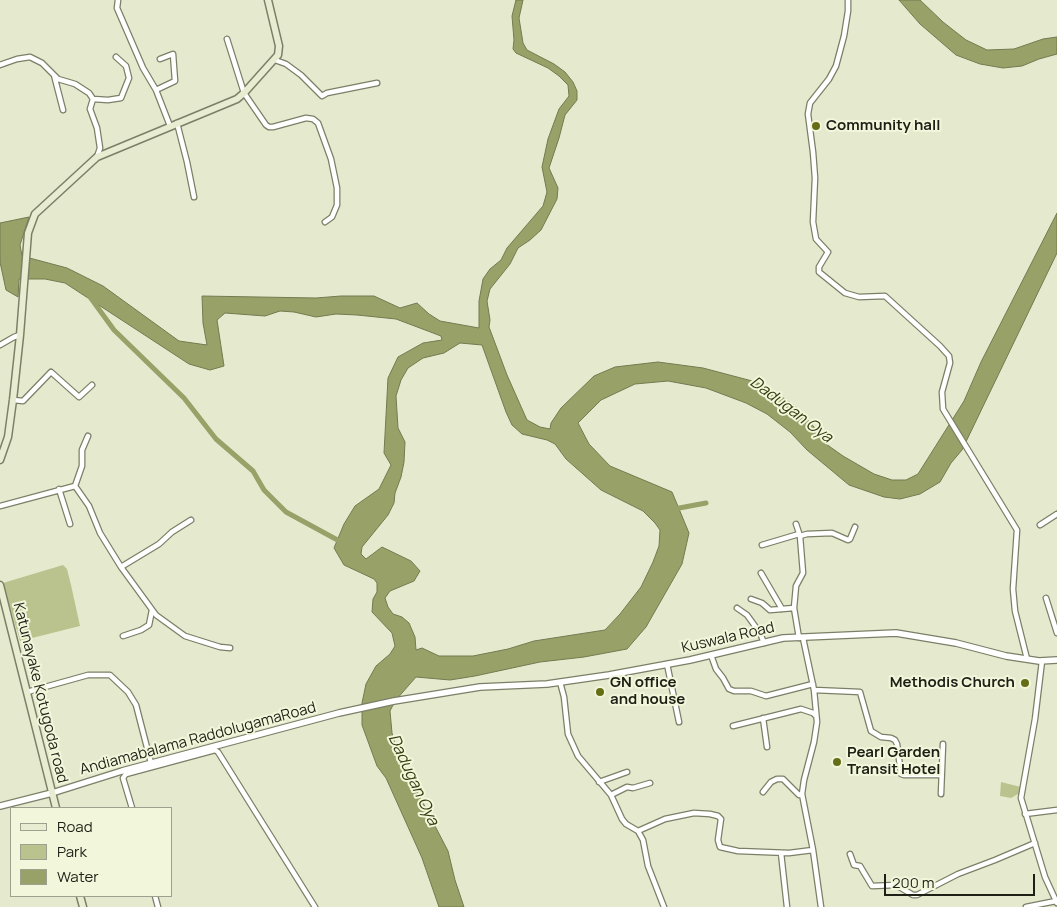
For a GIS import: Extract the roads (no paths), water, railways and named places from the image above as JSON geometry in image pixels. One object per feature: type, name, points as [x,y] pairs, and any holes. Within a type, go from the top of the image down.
[{"type":"main road","points":[[0,460],[8,437],[13,400],[28,249],[28,232],[36,214],[97,157],[237,99],[244,93],[278,55],[279,46],[268,0]]},
{"type":"main road","name":"Katunayake Kotugoda road","points":[[0,585],[56,807]]},
{"type":"street","points":[[118,0],[117,8],[143,68],[156,90],[170,126]]},
{"type":"street","points":[[848,0],[844,36],[836,66],[829,79],[810,103],[808,114],[815,178],[813,222],[816,239],[828,252],[819,267],[819,272],[845,293],[859,297],[885,296],[949,356],[950,363],[942,392],[943,409],[1017,530],[1013,589],[1015,611],[1027,659]]},
{"type":"street","points":[[227,39],[244,93],[269,127],[306,118],[313,119],[318,123],[331,159],[336,188],[337,206],[332,217],[325,222]]},
{"type":"street","points":[[156,90],[175,81],[173,54],[160,59]]},
{"type":"street","points":[[0,64],[30,57],[42,63],[58,79],[75,84],[89,93],[93,99]]},
{"type":"street","points":[[93,99],[108,100],[121,98],[129,78],[126,66],[116,57]]},
{"type":"street","points":[[275,60],[286,64],[301,75],[322,96],[327,93],[377,83]]},
{"type":"street","points":[[53,74],[63,110]]},
{"type":"street","points":[[93,99],[90,109],[97,128],[100,148],[97,157]]},
{"type":"street","points":[[177,123],[194,197]]},
{"type":"street","points":[[0,345],[20,335]]},
{"type":"street","points":[[13,400],[23,401],[51,372],[79,397],[92,385]]},
{"type":"street","points":[[75,486],[82,466],[82,450],[88,436]]},
{"type":"street","points":[[0,506],[75,486]]},
{"type":"street","points":[[75,486],[89,506],[100,533],[156,615],[171,628],[185,636],[220,647],[230,648]]},
{"type":"street","points":[[59,489],[70,524]]},
{"type":"street","points":[[1040,525],[1057,514]]},
{"type":"street","points":[[121,566],[159,544],[172,532],[191,520]]},
{"type":"street","points":[[796,524],[803,573],[796,586],[794,608],[813,684],[816,716],[814,742],[802,794],[813,850],[821,907]]},
{"type":"street","points":[[762,545],[807,534],[832,533],[848,540],[855,527]]},
{"type":"street","points":[[762,574],[782,609]]},
{"type":"street","points":[[751,598],[762,603],[770,610],[794,608]]},
{"type":"street","points":[[1046,598],[1057,633]]},
{"type":"street","points":[[737,608],[747,615],[760,633],[764,643]]},
{"type":"street","points":[[123,636],[149,625],[152,610]]},
{"type":"street","name":"Kuswala Road","points":[[404,699],[480,687],[524,686],[560,682],[667,664],[783,638],[896,633],[956,644],[1006,656],[1042,661],[1057,660]]},
{"type":"street","points":[[712,655],[716,669],[724,678],[729,689],[734,691],[751,691],[766,696],[813,684]]},
{"type":"street","points":[[1026,907],[1056,902],[1045,877],[1021,798],[1035,719],[1042,661]]},
{"type":"street","points":[[667,664],[679,722]]},
{"type":"street","points":[[27,692],[88,675],[110,675],[128,692],[136,705],[151,763]]},
{"type":"street","points":[[560,682],[564,697],[568,734],[578,756],[611,795],[622,819],[626,824],[638,831],[643,840],[648,866],[664,907]]},
{"type":"street","points":[[814,690],[860,692],[871,731],[895,740],[901,774],[941,775]]},
{"type":"street","name":"Andiamabalama RaddolugamaRoad","points":[[0,806],[151,763],[339,713],[404,699]]},
{"type":"street","points":[[733,726],[801,710],[813,713],[816,716]]},
{"type":"street","points":[[763,718],[768,747]]},
{"type":"street","points":[[941,794],[943,744]]},
{"type":"street","points":[[132,807],[124,778],[126,774],[215,750],[315,907]]},
{"type":"street","points":[[599,782],[627,772]]},
{"type":"street","points":[[763,792],[771,782],[783,779],[799,795],[802,794]]},
{"type":"street","points":[[611,795],[627,787],[633,788],[650,783]]},
{"type":"street","points":[[1025,814],[1057,810]]},
{"type":"street","points":[[638,831],[665,819],[694,813],[710,814],[721,819],[718,840],[720,847],[781,853],[813,850]]},
{"type":"street","points":[[850,854],[854,865],[860,866],[872,886],[896,885],[913,895],[917,895],[958,874],[1035,843]]},
{"type":"street","points":[[781,853],[787,907]]},
{"type":"water","name":"Dadugan Oya","points":[[516,0],[523,0],[519,18],[523,43],[527,50],[565,72],[577,91],[577,100],[565,115],[549,168],[558,188],[557,199],[541,230],[518,248],[510,264],[490,289],[487,301],[490,320],[489,327],[507,375],[527,420],[540,427],[550,429],[551,423],[561,408],[594,376],[615,367],[658,362],[703,368],[756,382],[768,388],[794,405],[814,427],[826,444],[843,456],[874,474],[892,480],[906,480],[918,474],[964,401],[981,362],[1057,213],[1057,253],[962,450],[951,463],[940,482],[920,494],[900,499],[884,497],[849,485],[767,414],[746,403],[706,388],[668,381],[635,384],[601,400],[578,423],[589,444],[610,466],[672,492],[689,533],[682,564],[646,627],[627,649],[584,657],[540,662],[450,680],[416,677],[395,701],[390,711],[392,733],[396,748],[448,851],[464,907],[439,907],[422,858],[386,778],[377,766],[362,725],[362,703],[366,684],[376,666],[390,654],[395,646],[392,633],[372,612],[373,599],[377,592],[377,583],[374,579],[344,565],[334,548],[344,524],[355,506],[379,489],[391,465],[384,453],[388,378],[398,357],[423,343],[442,340],[441,336],[396,319],[336,314],[316,317],[280,311],[265,316],[225,313],[217,320],[224,366],[210,370],[189,364],[65,283],[45,279],[19,279],[18,297],[6,290],[0,262],[0,223],[29,217],[20,245],[22,256],[67,268],[103,286],[179,341],[207,345],[203,323],[202,296],[316,298],[374,296],[400,308],[417,303],[440,321],[479,328],[479,301],[483,279],[490,269],[501,260],[507,248],[543,206],[547,192],[542,167],[548,139],[559,109],[569,96],[568,85],[559,76],[548,68],[516,53],[513,49],[512,16]],"holes":[[[460,343],[482,345],[512,425],[522,434],[547,440],[555,444],[566,459],[601,490],[643,511],[660,530],[659,546],[641,587],[605,630],[534,641],[508,649],[473,656],[439,656],[422,648],[416,650],[415,637],[409,623],[402,617],[393,614],[385,598],[390,591],[414,581],[420,571],[411,561],[382,547],[366,559],[361,554],[362,547],[388,515],[394,503],[395,493],[401,477],[405,442],[398,428],[396,396],[401,380],[408,368],[423,358],[444,353]]]},
{"type":"water","points":[[899,0],[920,0],[943,22],[966,40],[987,50],[1014,49],[1043,39],[1057,37],[1057,54],[1022,66],[1003,68],[980,64],[956,55],[920,24]]},
{"type":"waterway","points":[[90,297],[114,330],[184,398],[216,439],[253,471],[264,490],[286,512],[343,543]]},
{"type":"waterway","points":[[674,509],[706,503]]},
{"type":"place","name":"Community hall","points":[[816,126]]},
{"type":"place","name":"Methodis Church","points":[[1025,683]]},
{"type":"place","name":"GN office and house","points":[[600,692]]},
{"type":"place","name":"Pearl Garden Transit Hotel","points":[[837,762]]}]
